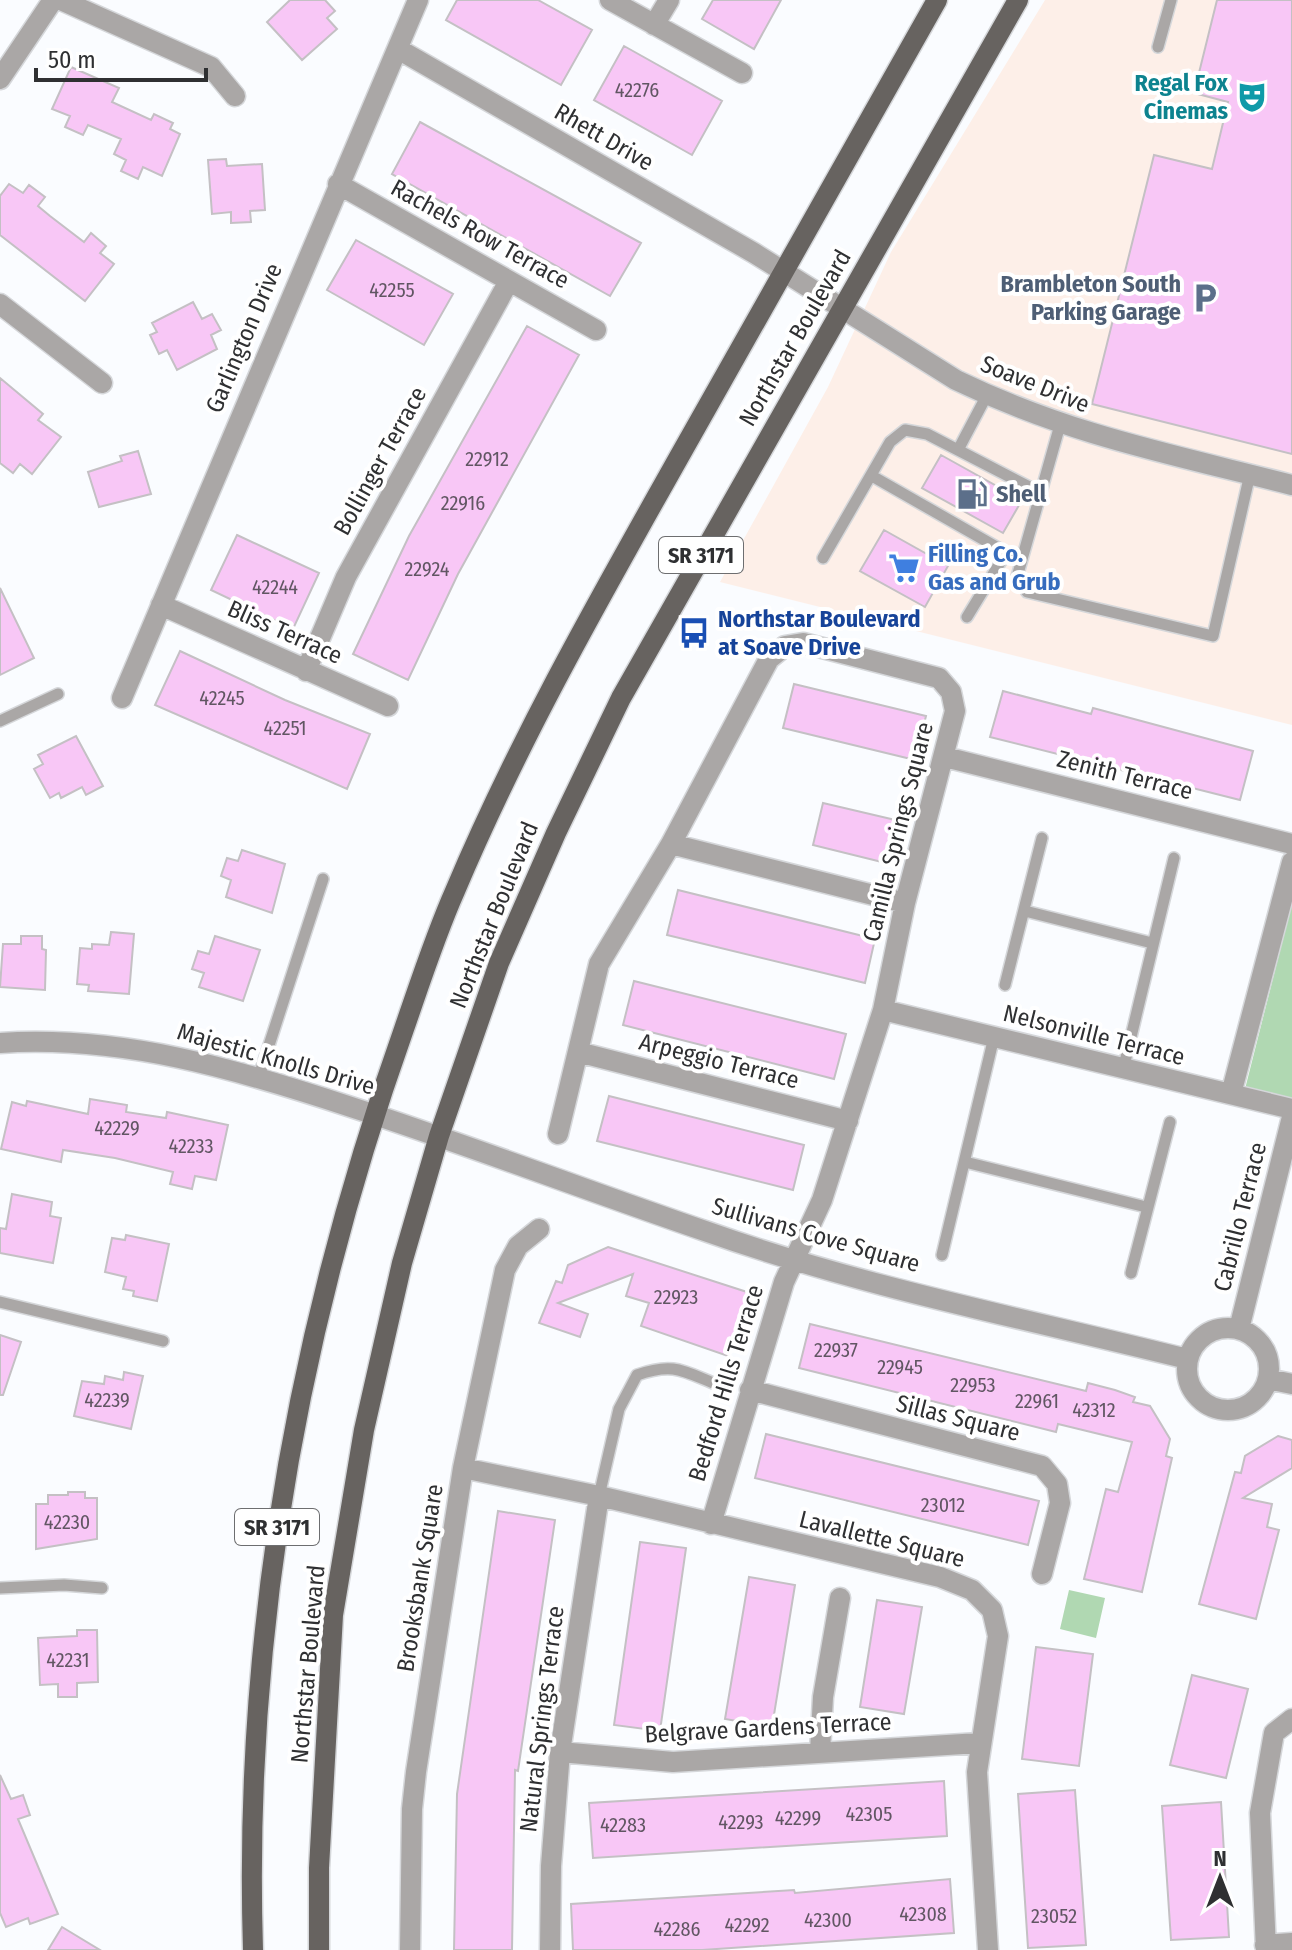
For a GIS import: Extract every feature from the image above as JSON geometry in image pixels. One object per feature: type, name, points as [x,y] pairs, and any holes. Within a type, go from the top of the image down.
[{"type":"main road","name":"Northstar Boulevard","points":[[253,1950],[250,1852],[259,1666],[285,1468],[332,1257],[373,1114],[441,925],[515,761],[633,539],[937,0]]},
{"type":"main road","name":"Northstar Boulevard","points":[[319,1950],[319,1868],[333,1615],[379,1359],[402,1263],[439,1136],[499,963],[556,833],[621,698],[739,485],[844,309],[881,237],[1018,0]]},
{"type":"street","points":[[0,79],[53,0]]},
{"type":"street","points":[[61,0],[211,67],[235,96]]},
{"type":"street","name":"Garlington Drive","points":[[122,698],[418,0]]},
{"type":"street","points":[[610,0],[742,73]]},
{"type":"street","points":[[654,25],[669,0]]},
{"type":"street","name":"Rhett Drive","points":[[398,49],[784,271]]},
{"type":"street","name":"Rachels Row Terrace","points":[[338,184],[596,330]]},
{"type":"street","name":"Soave Drive","points":[[784,271],[987,395],[1060,425],[1117,443],[1292,485]]},
{"type":"street","name":"Bollinger Terrace","points":[[306,671],[346,577],[509,281]]},
{"type":"street","points":[[0,304],[102,383]]},
{"type":"street","name":"Bliss Terrace","points":[[161,605],[388,706]]},
{"type":"street","name":"Camilla Springs Square","points":[[558,1134],[599,964],[671,844],[769,659],[785,646],[803,643],[939,678],[951,692],[955,711],[905,903],[883,1010],[822,1200],[796,1259]]},
{"type":"street","name":"Zenith Terrace","points":[[945,757],[1292,844]]},
{"type":"street","points":[[671,844],[905,903]]},
{"type":"street","points":[[1231,1094],[1292,862]]},
{"type":"street","name":"Nelsonville Terrace","points":[[883,1010],[1292,1109]]},
{"type":"street","name":"Majestic Knolls Drive","points":[[0,1043],[41,1040],[174,1055],[259,1076],[439,1136]]},
{"type":"street","name":"Arpeggio Terrace","points":[[578,1052],[848,1121]]},
{"type":"street","name":"Cabrillo Terrace","points":[[1239,1329],[1292,1117]]},
{"type":"street","name":"Sullivans Cove Square","points":[[439,1136],[708,1233],[796,1259],[1187,1359]]},
{"type":"street","name":"Brooksbank Square","points":[[410,1950],[412,1809],[463,1468],[505,1270],[518,1246],[539,1229]]},
{"type":"street","name":"Bedford Hills Terrace","points":[[711,1524],[784,1282],[796,1259]]},
{"type":"street","points":[[1226,1328],[1239,1329],[1260,1343],[1266,1354],[1268,1379],[1253,1403],[1225,1411],[1198,1399],[1190,1387],[1187,1359],[1201,1337],[1226,1328]]},
{"type":"street","points":[[1268,1379],[1292,1384]]},
{"type":"street","name":"Sillas Square","points":[[750,1390],[1042,1466],[1057,1484],[1060,1503],[1042,1574]]},
{"type":"street","name":"Lavallette Square","points":[[463,1468],[599,1496],[940,1577],[972,1590],[992,1610],[998,1636],[997,1663],[979,1743],[977,1772],[988,1950]]},
{"type":"street","name":"Natural Springs Terrace","points":[[550,1950],[551,1866],[560,1752],[599,1496]]},
{"type":"street","points":[[820,1752],[823,1697],[840,1598]]},
{"type":"street","points":[[1292,1719],[1274,1733],[1260,1813],[1265,1947],[1292,1943]]},
{"type":"street","name":"Belgrave Gardens Terrace","points":[[560,1752],[673,1762],[979,1743]]},
{"type":"lane","points":[[1158,47],[1171,0]]},
{"type":"lane","points":[[958,450],[987,395]]},
{"type":"lane","points":[[1060,425],[1017,577],[1027,592],[1213,636],[1250,474]]},
{"type":"lane","points":[[823,558],[890,442],[905,430],[919,431],[1039,492]]},
{"type":"lane","points":[[872,476],[1021,561]]},
{"type":"lane","points":[[967,617],[1006,553]]},
{"type":"lane","points":[[0,721],[58,694]]},
{"type":"lane","points":[[1005,985],[1042,838]]},
{"type":"lane","points":[[1123,1070],[1174,858]]},
{"type":"lane","points":[[259,1076],[323,879]]},
{"type":"lane","points":[[1025,911],[1152,943]]},
{"type":"lane","points":[[942,1255],[994,1037]]},
{"type":"lane","points":[[1131,1273],[1170,1122]]},
{"type":"lane","points":[[965,1162],[1146,1207]]},
{"type":"lane","points":[[0,1302],[163,1341]]},
{"type":"lane","points":[[599,1496],[619,1409],[637,1375],[661,1367],[673,1368],[718,1385]]},
{"type":"lane","points":[[0,1588],[64,1585],[102,1588]]},
{"type":"shaded area","points":[[1045,0],[1292,0],[1292,725],[720,582],[828,387],[891,252]]},
{"type":"green space","points":[[1292,903],[1292,1105],[1244,1093]]},
{"type":"green space","points":[[1069,1590],[1105,1598],[1096,1638],[1060,1629]]},
{"type":"building","points":[[290,0],[325,0],[335,11],[327,18],[337,29],[302,60],[267,22]]},
{"type":"building","points":[[457,0],[538,0],[592,30],[561,85],[446,20]]},
{"type":"building","points":[[713,0],[781,0],[754,49],[702,19]]},
{"type":"building","name":"Brambleton South Parking Garage","points":[[1217,0],[1292,0],[1292,454],[1092,404],[1154,155],[1212,169],[1228,102],[1194,93]]},
{"type":"building","points":[[624,46],[722,101],[692,155],[594,100]]},
{"type":"building","points":[[71,67],[119,88],[112,102],[151,120],[154,114],[173,123],[170,129],[180,134],[162,176],[143,167],[138,179],[121,171],[126,160],[114,154],[121,139],[88,125],[83,135],[65,127],[70,116],[52,109]]},
{"type":"building","points":[[420,122],[641,243],[610,296],[392,174]]},
{"type":"building","points":[[226,159],[227,166],[262,164],[265,210],[250,211],[251,222],[231,223],[231,212],[212,214],[208,160]]},
{"type":"building","points":[[9,184],[23,193],[29,185],[45,197],[38,206],[50,216],[84,242],[91,233],[106,246],[100,253],[114,264],[85,301],[0,235],[0,196]]},
{"type":"building","points":[[356,240],[453,294],[424,345],[327,290]]},
{"type":"building","points":[[193,302],[202,319],[212,314],[221,330],[211,335],[217,349],[177,370],[167,350],[159,354],[150,335],[157,332],[152,323]]},
{"type":"building","points":[[527,326],[579,355],[458,574],[408,680],[353,654],[409,536]]},
{"type":"building","points":[[0,378],[43,414],[38,420],[61,437],[32,474],[20,464],[13,473],[0,463]]},
{"type":"building","points":[[138,451],[151,494],[99,507],[88,472],[122,461],[120,456]]},
{"type":"building","name":"Shell","points":[[941,455],[1022,500],[1003,533],[922,488]]},
{"type":"building","name":"Filling Co. Gas and Grub","points":[[884,530],[948,566],[925,607],[860,571]]},
{"type":"building","points":[[237,535],[319,573],[293,629],[211,590]]},
{"type":"building","points":[[0,588],[34,658],[0,675]]},
{"type":"building","points":[[180,651],[285,700],[370,734],[347,789],[155,705]]},
{"type":"building","points":[[794,684],[926,716],[915,760],[783,728]]},
{"type":"building","points":[[1003,691],[1091,714],[1093,708],[1253,751],[1240,800],[990,737]]},
{"type":"building","points":[[76,736],[103,786],[86,795],[82,787],[61,798],[59,793],[50,798],[34,769],[43,764],[38,755]]},
{"type":"building","points":[[823,803],[904,822],[894,865],[813,845]]},
{"type":"building","points":[[242,850],[285,864],[272,913],[226,897],[231,880],[221,876],[227,858],[238,861]]},
{"type":"building","points":[[678,890],[875,939],[865,983],[667,935]]},
{"type":"building","points":[[111,932],[134,934],[129,994],[88,991],[89,985],[77,984],[80,948],[92,949],[92,944],[109,945]]},
{"type":"building","points":[[21,936],[42,936],[42,949],[46,950],[45,990],[0,987],[3,944],[21,944]]},
{"type":"building","points":[[215,936],[260,950],[243,1001],[199,987],[204,973],[192,969],[198,951],[209,954]]},
{"type":"building","points":[[634,981],[846,1034],[834,1079],[623,1025]]},
{"type":"building","points":[[609,1096],[804,1145],[793,1190],[597,1141]]},
{"type":"building","points":[[90,1099],[127,1105],[126,1112],[166,1118],[167,1112],[228,1125],[216,1180],[195,1176],[192,1189],[170,1184],[173,1172],[115,1158],[63,1150],[61,1162],[1,1149],[12,1102],[26,1106],[27,1101],[88,1114]]},
{"type":"building","points":[[12,1194],[52,1202],[50,1216],[61,1218],[53,1263],[0,1253],[0,1228],[6,1229]]},
{"type":"building","points":[[126,1235],[169,1244],[157,1301],[133,1296],[134,1291],[123,1289],[126,1277],[105,1272],[112,1238],[125,1240]]},
{"type":"building","points":[[608,1247],[750,1293],[728,1356],[641,1326],[649,1303],[626,1296],[633,1274],[558,1303],[588,1314],[580,1337],[539,1323],[556,1281],[562,1283],[568,1265]]},
{"type":"building","points":[[810,1324],[1086,1391],[1088,1383],[1135,1397],[1133,1402],[1150,1406],[1170,1439],[1166,1456],[1172,1458],[1142,1592],[1084,1579],[1106,1489],[1118,1492],[1132,1442],[1058,1424],[1056,1432],[799,1368]]},
{"type":"building","points":[[0,1335],[21,1342],[3,1395],[0,1395]]},
{"type":"building","points":[[124,1372],[143,1376],[131,1429],[74,1416],[82,1381],[104,1384],[105,1376],[123,1380]]},
{"type":"building","points":[[766,1434],[1039,1501],[1028,1545],[755,1478]]},
{"type":"building","points":[[1278,1436],[1292,1440],[1292,1468],[1243,1498],[1272,1504],[1267,1527],[1279,1530],[1256,1619],[1199,1604],[1235,1472],[1241,1473],[1245,1456]]},
{"type":"building","points":[[68,1492],[85,1492],[85,1498],[97,1498],[97,1539],[36,1549],[36,1504],[48,1504],[48,1495],[68,1495]]},
{"type":"building","points":[[498,1511],[555,1520],[518,1771],[515,1770],[512,1950],[454,1950],[457,1794]]},
{"type":"building","points":[[640,1542],[686,1548],[660,1731],[614,1725]]},
{"type":"building","points":[[749,1577],[795,1585],[772,1727],[725,1719]]},
{"type":"building","points":[[877,1600],[922,1607],[904,1714],[860,1707]]},
{"type":"building","points":[[77,1630],[97,1630],[98,1682],[77,1683],[77,1697],[58,1697],[58,1684],[40,1685],[38,1638],[77,1636]]},
{"type":"building","points":[[1036,1647],[1093,1654],[1079,1766],[1022,1759]]},
{"type":"building","points":[[1192,1675],[1248,1689],[1226,1778],[1170,1765]]},
{"type":"building","points":[[0,1775],[11,1799],[23,1795],[30,1815],[18,1819],[58,1914],[30,1924],[28,1918],[6,1927],[0,1913]]},
{"type":"building","points":[[944,1781],[947,1836],[593,1858],[589,1803]]},
{"type":"building","points":[[1075,1790],[1086,1945],[1028,1948],[1018,1794]]},
{"type":"building","points":[[1221,1802],[1229,1937],[1171,1940],[1162,1806]]},
{"type":"building","points":[[950,1879],[954,1933],[702,1950],[573,1950],[571,1904],[794,1890],[795,1893]]},
{"type":"building","points":[[62,1927],[100,1950],[48,1950]]},
{"type":"place","name":"Regal Fox Cinemas","points":[[1252,97]]},
{"type":"place","name":"Brambleton South Parking Garage","points":[[1205,298]]},
{"type":"place","name":"Shell","points":[[972,494]]},
{"type":"place","name":"Filling Co. Gas and Grub","points":[[904,568]]},
{"type":"place","name":"Northstar Boulevard at Soave Drive","points":[[694,633]]}]
